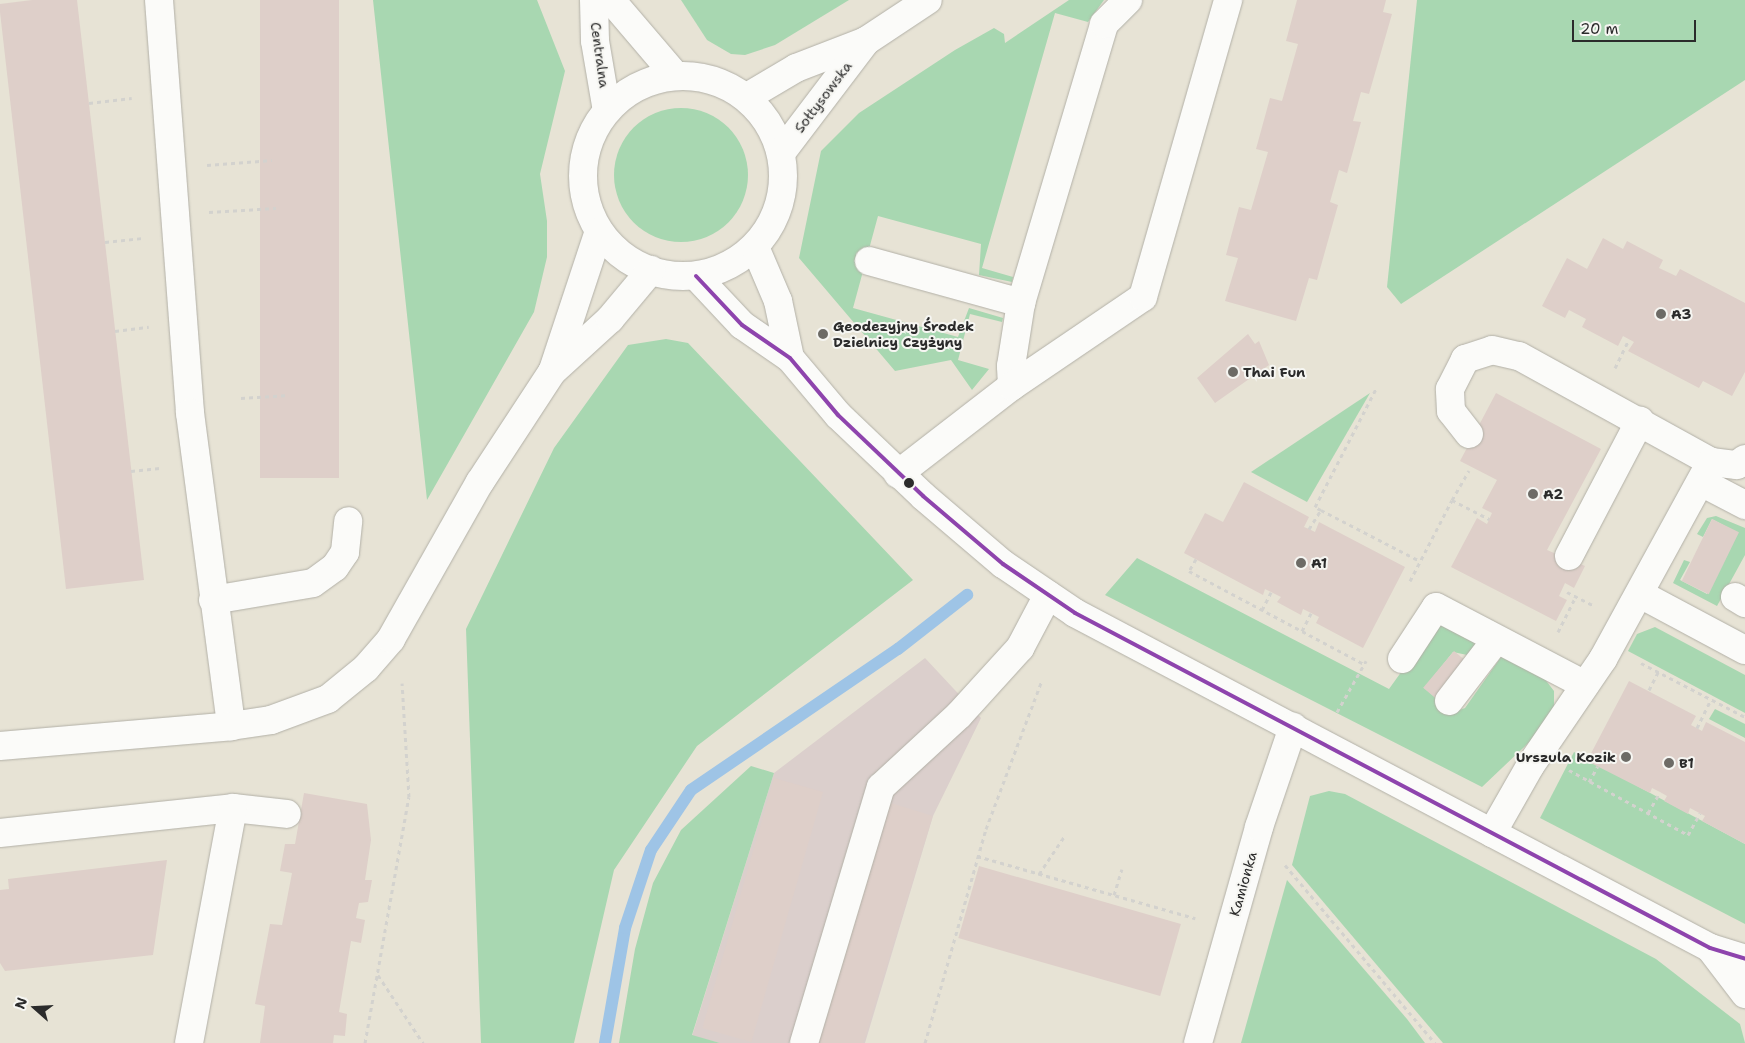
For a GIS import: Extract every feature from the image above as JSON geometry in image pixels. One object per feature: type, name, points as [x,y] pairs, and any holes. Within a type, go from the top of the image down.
[{"type":"street","points":[[159,0],[182,326],[213,600],[231,726]]},
{"type":"street","name":"Centralna","points":[[594,0],[595,41],[607,111]]},
{"type":"street","name":"Centralna","points":[[611,0],[676,76]]},
{"type":"street","name":"Sołtysowska","points":[[746,98],[796,68],[866,41],[928,0]]},
{"type":"street","points":[[1012,386],[1010,366],[1021,303],[1104,24],[1128,0]]},
{"type":"street","points":[[898,474],[1012,386],[1143,297],[1228,0]]},
{"type":"street","name":"Sołtysowska","points":[[781,154],[866,41]]},
{"type":"street","points":[[676,76],[718,81],[746,98],[768,123],[781,154],[783,187],[774,219],[755,247],[728,266],[696,276],[650,270],[632,264],[607,243],[589,215],[582,183],[585,150],[607,111],[622,95],[652,80],[676,76]]},
{"type":"street","points":[[552,372],[599,231]]},
{"type":"street","points":[[755,247],[778,301],[790,358]]},
{"type":"street","points":[[869,261],[1021,303]]},
{"type":"street","points":[[0,746],[231,726],[271,720],[328,699],[380,653],[480,482],[552,372],[610,319],[650,270]]},
{"type":"street","points":[[696,276],[742,325],[790,358],[898,474],[1003,564],[1048,595],[1099,627],[1293,727],[1710,948],[1745,959]]},
{"type":"street","points":[[1469,434],[1451,411],[1450,389],[1465,359],[1492,350],[1519,356],[1640,422],[1706,472],[1745,505]]},
{"type":"street","points":[[1569,556],[1640,422]]},
{"type":"street","points":[[1492,833],[1530,766],[1586,685],[1640,594],[1706,472],[1737,465],[1745,460]]},
{"type":"street","points":[[213,600],[313,583],[335,567],[345,552],[348,521]]},
{"type":"street","points":[[1640,594],[1745,650]]},
{"type":"street","points":[[804,1043],[881,787],[959,715],[1020,648],[1048,595]]},
{"type":"street","points":[[1402,660],[1436,607],[1496,640],[1586,685]]},
{"type":"street","points":[[1449,701],[1496,640]]},
{"type":"street","name":"Kamionka","points":[[1198,1043],[1259,827],[1293,727]]},
{"type":"street","points":[[189,1043],[233,808]]},
{"type":"street","points":[[0,833],[233,808],[287,814]]},
{"type":"street","points":[[1710,948],[1745,994]]},
{"type":"path","points":[[201,165],[272,160]]},
{"type":"path","points":[[205,212],[276,208]]},
{"type":"path","points":[[105,242],[147,237]]},
{"type":"path","points":[[115,331],[152,326]]},
{"type":"path","points":[[1377,387],[1315,506],[1420,561]]},
{"type":"path","points":[[241,398],[289,395]]},
{"type":"path","points":[[131,471],[167,467]]},
{"type":"path","points":[[1452,500],[1469,471]]},
{"type":"path","points":[[1309,530],[1321,510]]},
{"type":"path","points":[[1196,560],[1189,571],[1364,664]]},
{"type":"path","points":[[1562,589],[1599,608]]},
{"type":"path","points":[[1262,610],[1271,592]]},
{"type":"path","points":[[1302,631],[1311,613]]},
{"type":"path","points":[[1634,659],[1745,717]]},
{"type":"path","points":[[926,1043],[977,856],[1045,671]]},
{"type":"path","points":[[1648,690],[1658,672]]},
{"type":"path","points":[[365,1043],[409,797],[402,675]]},
{"type":"path","points":[[1697,728],[1711,699]]},
{"type":"path","points":[[1559,765],[1688,835],[1700,813]]},
{"type":"path","points":[[1589,782],[1598,766]]},
{"type":"path","points":[[1648,813],[1660,792]]},
{"type":"path","points":[[1039,874],[1066,834]]},
{"type":"path","points":[[977,856],[1199,919]]},
{"type":"path","points":[[1281,861],[1435,1043]]},
{"type":"path","points":[[1114,895],[1122,869]]},
{"type":"path","points":[[377,975],[422,1043]]},
{"type":"shaded area","points":[[925,658],[981,718],[933,816],[865,1043],[720,1043],[692,1036],[774,773]]},
{"type":"green space","points":[[373,0],[537,0],[565,71],[540,174],[547,221],[547,257],[534,312],[427,500]]},
{"type":"green space","points":[[681,0],[849,0],[775,45],[745,55],[731,54],[707,40]]},
{"type":"green space","points":[[1069,0],[1104,0],[1088,22],[1055,13],[982,268],[1013,277],[1012,282],[979,275],[981,244],[878,216],[853,308],[958,337],[969,308],[1003,318],[1002,322],[970,314],[958,360],[989,369],[972,390],[951,360],[895,371],[799,258],[821,151],[859,113],[955,50],[994,28],[1004,34],[1005,43]]},
{"type":"green space","points":[[1417,0],[1745,0],[1745,80],[1401,304],[1387,287]]},
{"type":"green space","points":[[681,108],[706,114],[728,128],[742,150],[748,175],[742,200],[728,222],[706,236],[681,242],[656,236],[634,222],[620,200],[614,175],[620,150],[634,128],[656,114]]},
{"type":"green space","points":[[666,339],[688,343],[913,580],[697,746],[614,870],[574,1043],[481,1043],[466,629],[554,448],[628,345]]},
{"type":"green space","points":[[1370,393],[1307,502],[1251,472]]},
{"type":"green space","points":[[1716,516],[1745,528],[1745,555],[1717,606],[1673,583],[1684,560],[1690,562],[1680,580],[1707,594],[1738,533],[1712,519],[1703,537],[1697,534],[1707,518]]},
{"type":"green space","points":[[1137,558],[1389,689],[1437,622],[1480,645],[1472,656],[1453,652],[1424,688],[1454,712],[1465,708],[1501,657],[1544,678],[1554,691],[1554,708],[1543,729],[1482,787],[1105,595]]},
{"type":"green space","points":[[1655,627],[1745,675],[1745,713],[1628,651],[1637,634]]},
{"type":"green space","points":[[1715,709],[1745,724],[1745,738],[1709,719]]},
{"type":"green space","points":[[1574,752],[1745,844],[1745,924],[1540,818]]},
{"type":"green space","points":[[751,766],[774,773],[692,1035],[720,1043],[619,1043],[635,949],[653,883],[681,830]]},
{"type":"green space","points":[[1329,791],[1345,794],[1656,959],[1740,1024],[1745,1043],[1443,1043],[1292,865],[1310,796]]},
{"type":"green space","points":[[1287,880],[1407,1019],[1425,1043],[1241,1043]]},
{"type":"building","points":[[32,0],[77,0],[144,580],[66,589],[0,12],[0,4]]},
{"type":"building","points":[[260,0],[339,0],[339,478],[260,478]]},
{"type":"building","points":[[1297,0],[1386,0],[1383,12],[1392,14],[1369,94],[1361,92],[1353,121],[1361,122],[1347,173],[1339,170],[1330,202],[1338,205],[1317,280],[1309,278],[1296,321],[1225,301],[1238,258],[1226,255],[1239,207],[1251,210],[1268,152],[1256,149],[1270,98],[1282,101],[1298,44],[1286,41]]},
{"type":"building","name":"A3","points":[[1603,238],[1623,249],[1627,241],[1663,260],[1659,268],[1676,276],[1680,269],[1745,303],[1745,372],[1732,396],[1703,381],[1699,388],[1628,351],[1634,342],[1623,336],[1618,346],[1582,327],[1586,319],[1569,310],[1565,318],[1542,306],[1567,258],[1587,269]]},
{"type":"building","name":"Thai Fun","points":[[1248,334],[1255,344],[1259,341],[1269,365],[1215,403],[1197,378]]},
{"type":"building","name":"A2","points":[[1496,393],[1601,449],[1547,550],[1585,566],[1574,588],[1565,583],[1559,596],[1567,600],[1556,621],[1451,567],[1477,518],[1487,524],[1492,513],[1482,508],[1497,480],[1460,461]]},
{"type":"building","name":"A1","points":[[1244,482],[1309,517],[1304,527],[1315,532],[1319,522],[1405,567],[1363,648],[1316,623],[1319,617],[1303,609],[1301,615],[1277,602],[1281,597],[1265,589],[1263,595],[1184,553],[1205,513],[1223,522]]},
{"type":"building","points":[[1712,519],[1739,532],[1709,594],[1682,581]]},
{"type":"building","points":[[1454,651],[1467,662],[1436,699],[1423,688]]},
{"type":"building","name":"B1","points":[[1629,681],[1696,716],[1691,725],[1702,731],[1706,722],[1745,742],[1745,844],[1702,821],[1705,816],[1690,808],[1688,814],[1664,801],[1667,796],[1660,792],[1652,788],[1650,793],[1587,761]]},
{"type":"building","points":[[774,778],[823,792],[751,1042],[702,1028]]},
{"type":"building","points":[[304,793],[367,804],[371,840],[365,880],[372,880],[368,902],[359,903],[356,918],[365,920],[361,943],[351,941],[339,1012],[347,1014],[345,1036],[334,1035],[333,1043],[260,1043],[265,1006],[255,1004],[270,924],[282,925],[292,873],[280,871],[285,844],[295,844]]},
{"type":"building","points":[[884,801],[933,816],[863,1043],[810,1042]]},
{"type":"building","points":[[167,860],[153,955],[5,971],[0,963],[0,890],[9,889],[8,879]]},
{"type":"building","points":[[979,866],[1181,924],[1160,996],[958,938]]},
{"type":"waterway","points":[[605,1043],[625,928],[651,850],[691,790],[898,649],[967,595]]},
{"type":"transit line","points":[[696,276],[742,325],[790,358],[838,415],[923,496],[1003,564],[1075,613],[1710,948],[1745,959]]},
{"type":"place","name":"A3","points":[[1661,314]]},
{"type":"place","name":"Geodezyjny Środek Dzielnicy Czyżyny","points":[[823,334]]},
{"type":"place","name":"Thai Fun","points":[[1233,372]]},
{"type":"place","name":"A2","points":[[1533,494]]},
{"type":"place","name":"A1","points":[[1301,563]]},
{"type":"place","name":"Urszula Kozik","points":[[1626,757]]},
{"type":"place","name":"B1","points":[[1669,763]]}]
